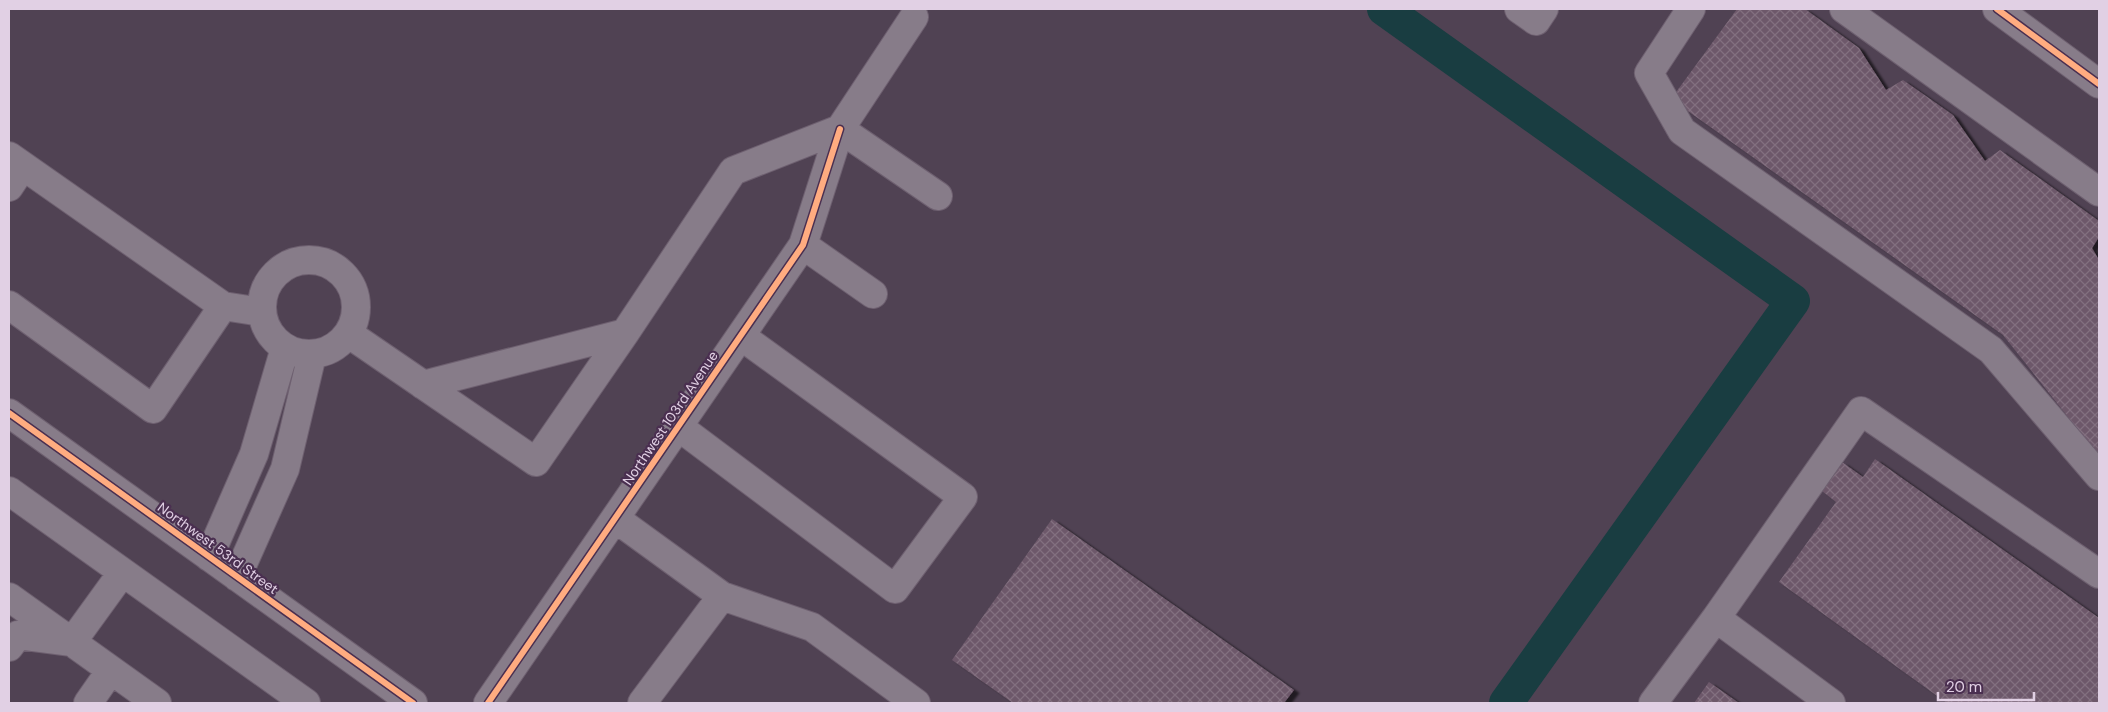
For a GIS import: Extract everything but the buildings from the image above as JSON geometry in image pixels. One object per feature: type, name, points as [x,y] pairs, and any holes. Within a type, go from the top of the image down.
[{"type":"street","points":[[1520,9],[1536,21],[1544,9]]},
{"type":"street","points":[[1691,9],[1648,73],[1682,130],[1991,350],[2099,476]]},
{"type":"street","points":[[1844,9],[2099,192]]},
{"type":"street","points":[[1997,9],[2099,84]]},
{"type":"street","name":"Northwest 103rd Avenue","points":[[488,703],[803,245],[840,129],[914,17]]},
{"type":"street","points":[[349,334],[536,462],[626,333],[733,171],[840,129],[938,196]]},
{"type":"street","points":[[13,170],[222,306],[262,312]]},
{"type":"street","points":[[803,245],[872,294]]},
{"type":"street","points":[[306,260],[321,261],[335,267],[346,277],[354,290],[357,305],[355,320],[349,334],[327,352],[312,355],[298,354],[285,348],[273,338],[266,326],[262,312],[263,296],[268,283],[278,271],[291,263],[306,260]]},
{"type":"street","points":[[9,305],[153,409],[222,306]]},
{"type":"street","points":[[423,385],[626,333]]},
{"type":"street","points":[[678,427],[895,589],[963,497],[741,336]]},
{"type":"street","points":[[209,556],[254,454],[285,348]]},
{"type":"street","points":[[237,577],[285,469],[312,355]]},
{"type":"street","points":[[1653,703],[1716,618],[1861,411],[2099,574]]},
{"type":"street","name":"Northwest 53rd Street","points":[[9,413],[413,703]]},
{"type":"street","points":[[9,491],[306,703]]},
{"type":"street","points":[[616,519],[722,596],[812,627],[916,703]]},
{"type":"street","points":[[72,642],[122,573]]},
{"type":"street","points":[[642,703],[722,596]]},
{"type":"street","points":[[9,597],[157,703]]},
{"type":"street","points":[[1716,618],[1831,703]]},
{"type":"street","points":[[9,647],[18,635],[72,642]]},
{"type":"street","points":[[88,703],[111,670]]},
{"type":"waterway","points":[[1384,9],[1793,301],[1506,703]]},
{"type":"cycle path","points":[[1997,9],[2099,84]]},
{"type":"cycle path","points":[[488,703],[803,245],[840,129]]},
{"type":"cycle path","points":[[9,413],[413,703]]}]
